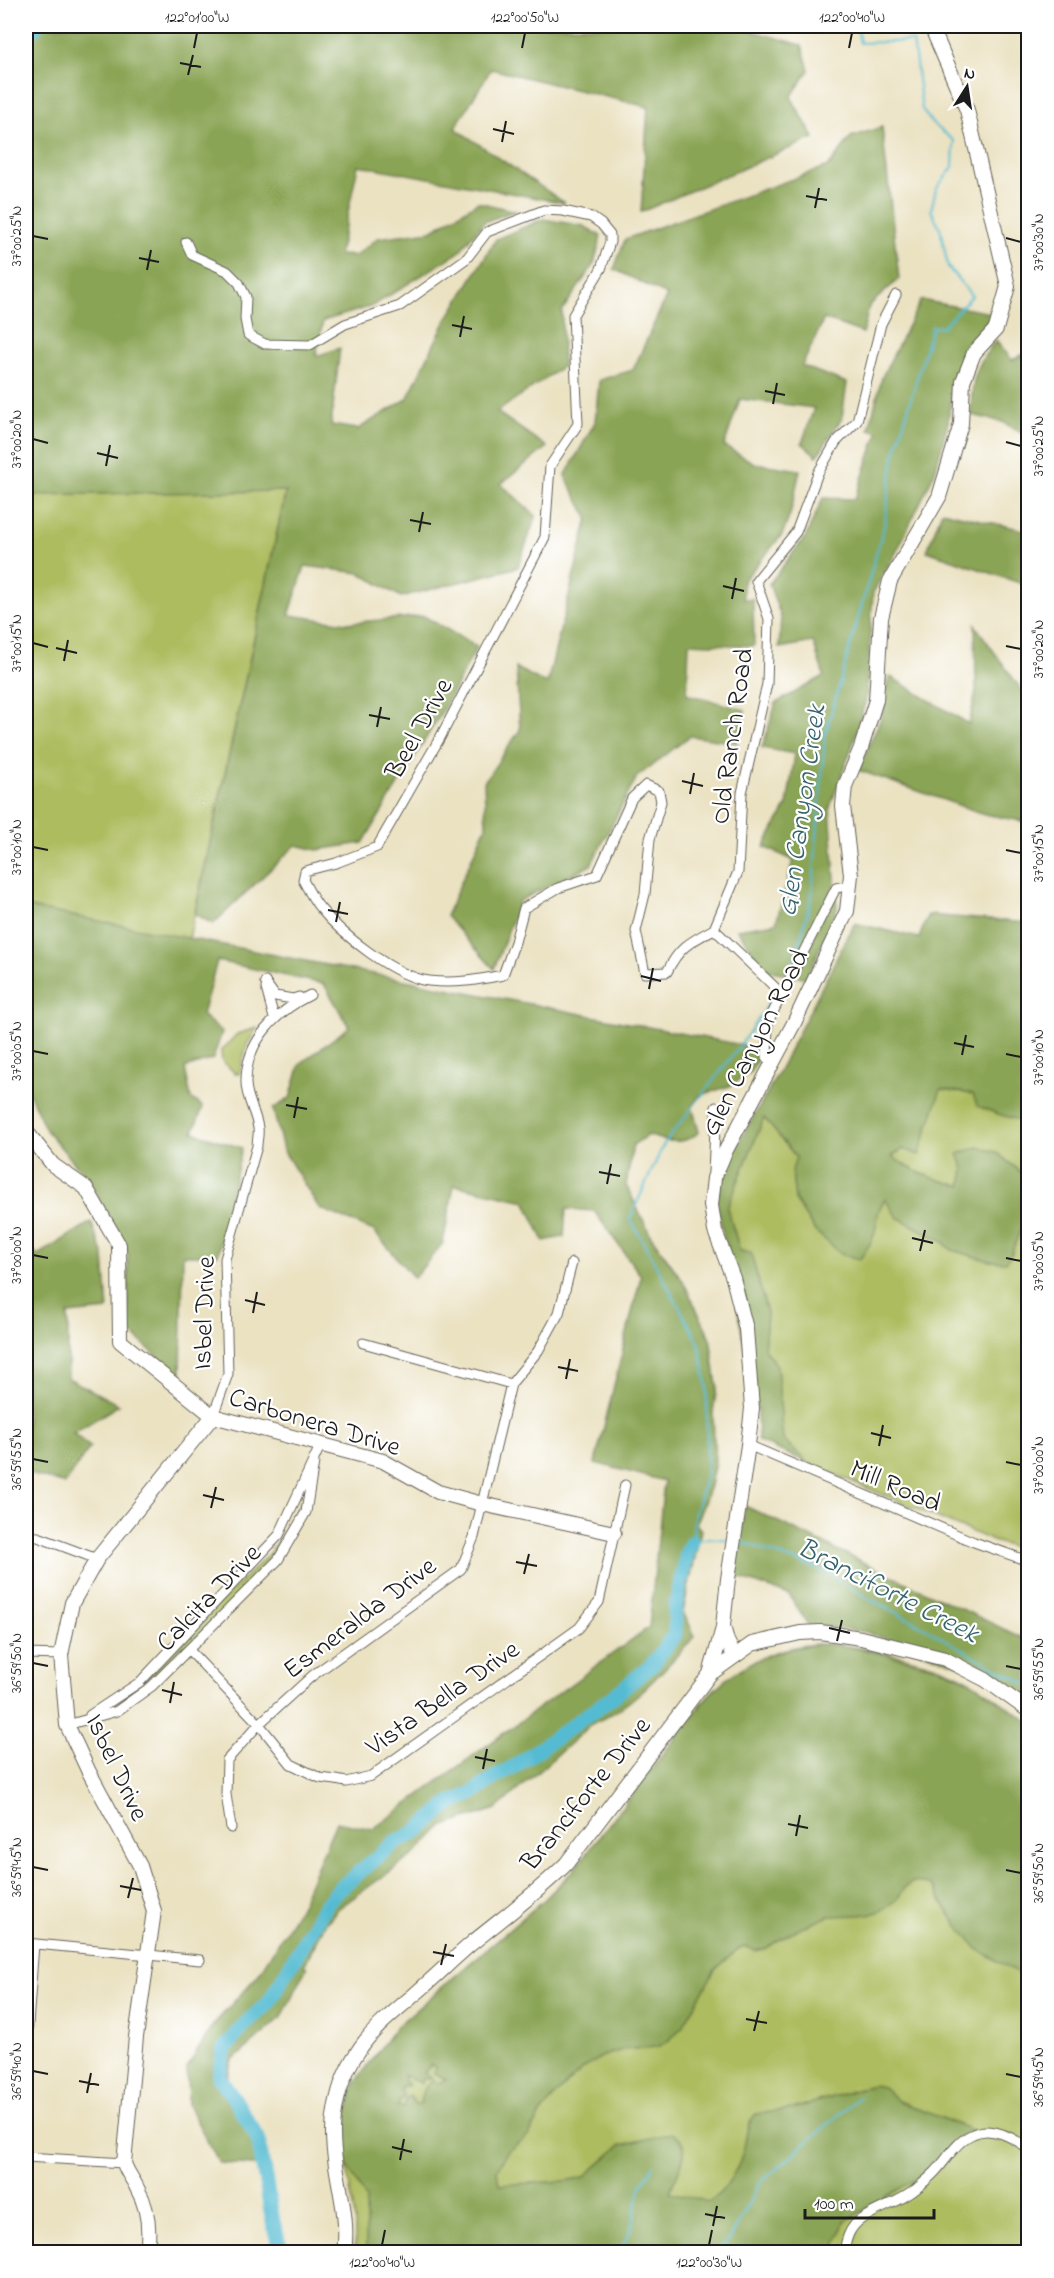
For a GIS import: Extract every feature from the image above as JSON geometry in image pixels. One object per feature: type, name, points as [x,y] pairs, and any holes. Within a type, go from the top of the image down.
[{"type":"street","name":"Glen Canyon Road","points":[[734,1655],[723,1626],[752,1408],[746,1329],[733,1278],[715,1231],[711,1205],[714,1178],[725,1152],[807,996],[847,911],[851,874],[843,806],[845,786],[861,748],[876,700],[881,618],[890,581],[939,497],[961,424],[963,381],[974,353],[996,328],[1008,286],[967,110],[931,26]]},
{"type":"street","name":"Beel Drive","points":[[186,242],[192,255],[227,271],[239,283],[246,297],[245,320],[248,335],[265,344],[310,345],[345,324],[400,306],[467,258],[487,232],[544,210],[591,217],[610,235],[610,242],[601,268],[573,315],[578,424],[550,466],[545,537],[441,736],[377,847],[336,863],[306,871],[303,880],[319,908],[356,942],[387,965],[427,981],[465,983],[502,975],[515,942],[524,908],[558,888],[597,875],[632,798],[646,786],[659,791],[661,802],[650,839],[645,894],[636,931],[645,973],[667,972],[674,958],[685,945],[714,929]]},
{"type":"street","name":"Old Ranch Road","points":[[714,929],[738,872],[742,793],[767,684],[769,619],[756,581],[796,532],[818,473],[836,442],[857,421],[881,324],[896,295]]},
{"type":"street","points":[[773,1063],[767,1057],[768,1022],[830,898],[836,888],[850,885]]},
{"type":"street","points":[[714,929],[774,987],[784,990]]},
{"type":"street","points":[[265,982],[275,996],[293,999],[310,995],[292,1004],[274,1018],[265,982]]},
{"type":"street","name":"Isbel Drive","points":[[124,2163],[136,2037],[154,1911],[140,1866],[88,1770],[67,1725],[62,1655],[72,1603],[97,1560],[213,1416],[228,1374],[225,1258],[257,1146],[258,1129],[246,1084],[251,1055],[262,1033],[274,1018]]},
{"type":"street","points":[[711,1205],[716,1107]]},
{"type":"street","name":"Carbonera Drive","points":[[26,1131],[52,1165],[86,1188],[119,1245],[120,1341],[213,1416],[384,1461],[438,1492],[614,1533]]},
{"type":"street","name":"Esmeralda Drive","points":[[231,1828],[226,1794],[227,1760],[259,1724],[312,1676],[461,1569],[474,1537],[511,1384],[538,1351],[559,1313],[572,1263]]},
{"type":"street","points":[[363,1343],[511,1384]]},
{"type":"street","name":"Calcita Drive","points":[[83,1720],[140,1682],[279,1535],[321,1444]]},
{"type":"street","name":"Mill Road","points":[[748,1445],[963,1538],[1029,1561]]},
{"type":"street","name":"Calcita Drive","points":[[67,1725],[117,1711],[152,1686],[278,1560],[306,1512],[314,1462]]},
{"type":"street","name":"Vista Bella Drive","points":[[189,1650],[259,1724],[291,1764],[320,1778],[346,1782],[371,1776],[579,1628],[599,1602],[625,1485]]},
{"type":"street","points":[[26,1536],[38,1537],[97,1560]]},
{"type":"street","points":[[723,1626],[740,1642],[752,1644]]},
{"type":"street","points":[[710,1674],[723,1626]]},
{"type":"street","name":"Branciforte Drive","points":[[344,2253],[345,2221],[334,2153],[333,2118],[338,2092],[358,2051],[379,2026],[566,1864],[710,1674],[752,1644],[800,1633],[820,1632],[861,1638],[945,1659],[986,1680],[1029,1710]]},
{"type":"street","points":[[26,1653],[62,1655]]},
{"type":"street","points":[[26,2051],[30,1944],[200,1960]]},
{"type":"street","points":[[844,2253],[845,2242],[851,2230],[860,2220],[914,2191],[934,2173],[964,2139],[984,2131],[994,2132],[1029,2148]]},
{"type":"street","points":[[26,2157],[124,2163],[143,2199],[147,2220],[147,2253]]},
{"type":"green space","points":[[26,26],[734,26],[802,45],[809,70],[791,97],[814,138],[641,212],[648,107],[491,69],[455,128],[565,203],[358,165],[339,255],[355,256],[378,238],[431,231],[478,202],[515,211],[484,222],[458,253],[372,306],[323,321],[316,356],[340,348],[331,425],[358,429],[407,399],[444,324],[496,239],[543,219],[584,226],[601,236],[594,264],[562,311],[563,366],[497,412],[547,447],[501,484],[536,516],[518,567],[401,597],[360,573],[305,566],[289,615],[347,623],[424,616],[477,647],[443,710],[363,843],[317,850],[296,845],[213,924],[195,914],[286,491],[26,495]]},
{"type":"green space","points":[[882,127],[899,279],[869,306],[863,333],[824,319],[802,366],[847,383],[842,418],[817,456],[802,443],[814,408],[740,399],[724,446],[754,463],[800,470],[790,515],[782,535],[743,581],[743,599],[753,599],[754,646],[689,643],[687,694],[745,710],[737,743],[690,736],[637,777],[591,865],[519,901],[494,969],[446,916],[486,826],[484,782],[520,730],[516,668],[547,684],[588,518],[565,476],[595,422],[599,380],[633,370],[667,295],[614,269],[625,239],[829,166],[851,137]]},
{"type":"green space","points":[[921,300],[996,314],[966,348],[953,380],[948,422],[935,472],[896,553],[873,593],[866,699],[854,741],[830,807],[837,908],[807,978],[766,970],[737,929],[776,923],[793,860],[764,847],[787,805],[795,754],[762,748],[776,703],[824,676],[813,642],[779,648],[781,617],[769,584],[806,536],[823,498],[855,499],[878,432],[869,429],[882,377]]},
{"type":"green space","points":[[996,340],[1012,360],[1028,352],[1028,437],[1003,422],[971,415],[975,375]]},
{"type":"green space","points":[[286,490],[189,939],[26,907],[26,495]]},
{"type":"green space","points":[[942,511],[1028,531],[1028,586],[927,551]]},
{"type":"green space","points":[[975,625],[1028,699],[1028,822],[984,814],[858,770],[881,718],[889,676],[969,724],[976,691]]},
{"type":"green space","points":[[26,907],[763,1049],[750,1073],[730,1086],[701,1095],[692,1106],[699,1132],[681,1141],[648,1135],[633,1145],[626,1185],[651,1236],[683,1281],[710,1337],[717,1386],[713,1413],[715,1462],[710,1486],[696,1524],[701,1530],[683,1612],[695,1636],[635,1697],[608,1716],[593,1723],[496,1809],[441,1827],[416,1853],[339,1908],[325,1924],[282,2017],[231,2062],[224,2095],[255,2124],[267,2166],[219,2163],[188,2105],[187,2068],[213,2025],[258,1975],[299,1909],[336,1822],[373,1829],[649,1627],[664,1481],[595,1463],[641,1276],[594,1211],[566,1209],[564,1237],[544,1241],[525,1201],[454,1185],[443,1243],[414,1278],[374,1231],[319,1208],[283,1150],[273,1109],[290,1098],[300,1064],[349,1027],[324,984],[217,961],[202,1015],[222,1032],[213,1059],[185,1068],[191,1098],[203,1107],[193,1132],[242,1148],[218,1255],[183,1255],[181,1378],[128,1330],[128,1253],[88,1179],[46,1130],[26,1086]]},
{"type":"green space","points":[[928,915],[1028,923],[1028,1123],[977,1106],[973,1094],[941,1089],[919,1155],[903,1149],[892,1156],[925,1175],[961,1186],[964,1169],[958,1154],[978,1147],[996,1152],[1028,1178],[1028,1222],[1024,1223],[1006,1262],[990,1261],[952,1250],[942,1241],[897,1217],[885,1199],[878,1213],[874,1236],[860,1259],[843,1255],[815,1231],[795,1200],[792,1171],[796,1157],[764,1118],[727,1208],[740,1251],[751,1253],[767,1313],[764,1349],[777,1366],[783,1440],[808,1463],[758,1441],[757,1410],[717,1204],[720,1189],[734,1151],[761,1104],[855,923],[919,938]]},
{"type":"green space","points":[[257,1028],[247,1045],[239,1074],[235,1073],[222,1061],[221,1051],[237,1034]]},
{"type":"green space","points":[[941,1089],[973,1094],[1028,1123],[1028,1178],[996,1152],[964,1169],[962,1186],[925,1175],[891,1156],[903,1149],[919,1154]]},
{"type":"green space","points":[[764,1117],[796,1157],[793,1179],[796,1196],[815,1231],[876,1227],[876,1214],[885,1199],[897,1217],[942,1241],[952,1250],[1012,1254],[1015,1240],[1024,1223],[1028,1222],[1028,1552],[993,1541],[808,1463],[783,1441],[777,1366],[764,1349],[767,1313],[751,1253],[740,1251],[727,1208]]},
{"type":"green space","points":[[91,1222],[104,1256],[108,1310],[68,1314],[68,1378],[119,1405],[73,1433],[90,1447],[65,1484],[26,1473],[26,1238],[37,1256]]},
{"type":"green space","points":[[302,1500],[295,1524],[275,1558],[150,1682],[114,1706],[168,1656],[265,1558],[280,1539]]},
{"type":"green space","points":[[745,1506],[1025,1639],[1028,1642],[1028,1703],[993,1677],[866,1632],[808,1625],[789,1595],[734,1576]]},
{"type":"green space","points":[[815,1644],[891,1654],[948,1670],[971,1682],[1028,1721],[1028,2252],[355,2252],[355,2221],[346,2163],[344,2129],[354,2084],[396,2027],[545,1899],[573,1871],[707,1697],[756,1660],[783,1650]]},
{"type":"green space","points":[[809,1645],[847,1646],[939,1667],[970,1681],[1028,1721],[1028,1979],[977,1949],[951,1917],[934,1888],[929,1884],[913,1882],[905,1887],[897,1900],[879,1912],[829,1916],[790,1933],[764,1949],[755,1951],[746,1947],[738,1949],[715,1970],[683,2026],[667,2042],[656,2047],[622,2050],[601,2057],[584,2068],[558,2092],[543,2111],[529,2135],[508,2151],[497,2170],[499,2185],[564,2181],[584,2177],[621,2145],[672,2133],[684,2144],[684,2152],[670,2192],[709,2202],[721,2192],[735,2171],[742,2156],[749,2126],[756,2114],[792,2109],[872,2085],[883,2087],[898,2101],[972,2130],[961,2135],[921,2176],[844,2222],[834,2252],[366,2252],[366,2199],[346,2163],[344,2129],[354,2084],[396,2027],[545,1899],[573,1871],[707,1697],[719,1685],[746,1665],[761,1658],[776,1652]],"holes":[[[431,2065],[435,2067],[434,2073],[446,2079],[427,2085],[422,2093],[421,2103],[416,2105],[410,2096],[406,2098],[404,2108],[397,2106],[404,2095],[401,2088],[409,2085],[404,2081],[404,2075],[422,2084],[423,2079],[432,2079],[424,2073]]]},
{"type":"waterway","points":[[26,35],[37,26]]},
{"type":"waterway","name":"Glen Canyon Creek","points":[[794,962],[812,895],[825,736],[884,526],[894,457],[932,327],[942,327],[972,296],[948,267],[940,228],[931,210],[936,189],[953,167],[954,141],[931,122],[922,109],[913,41],[860,43],[857,26]]},
{"type":"waterway","name":"Glen Canyon Creek","points":[[779,988],[786,978]]},
{"type":"waterway","name":"Glen Canyon Creek","points":[[730,1540],[709,1538],[692,1542],[695,1514],[707,1471],[707,1386],[699,1343],[630,1218],[664,1144],[740,1046],[776,992]]},
{"type":"waterway","name":"Branciforte Creek","points":[[739,1541],[818,1569],[1028,1684]]},
{"type":"waterway","points":[[282,2252],[273,2222],[258,2138],[219,2077],[224,2050],[245,2024],[269,2002],[325,1906],[339,1889],[393,1844],[416,1832],[449,1804],[473,1793],[515,1766],[610,1699],[652,1665],[675,1634],[675,1609],[687,1553],[692,1542]]},
{"type":"waterway","points":[[716,2252],[730,2239],[759,2184],[859,2097]]},
{"type":"waterway","points":[[619,2252],[631,2230],[640,2188],[653,2166]]}]
